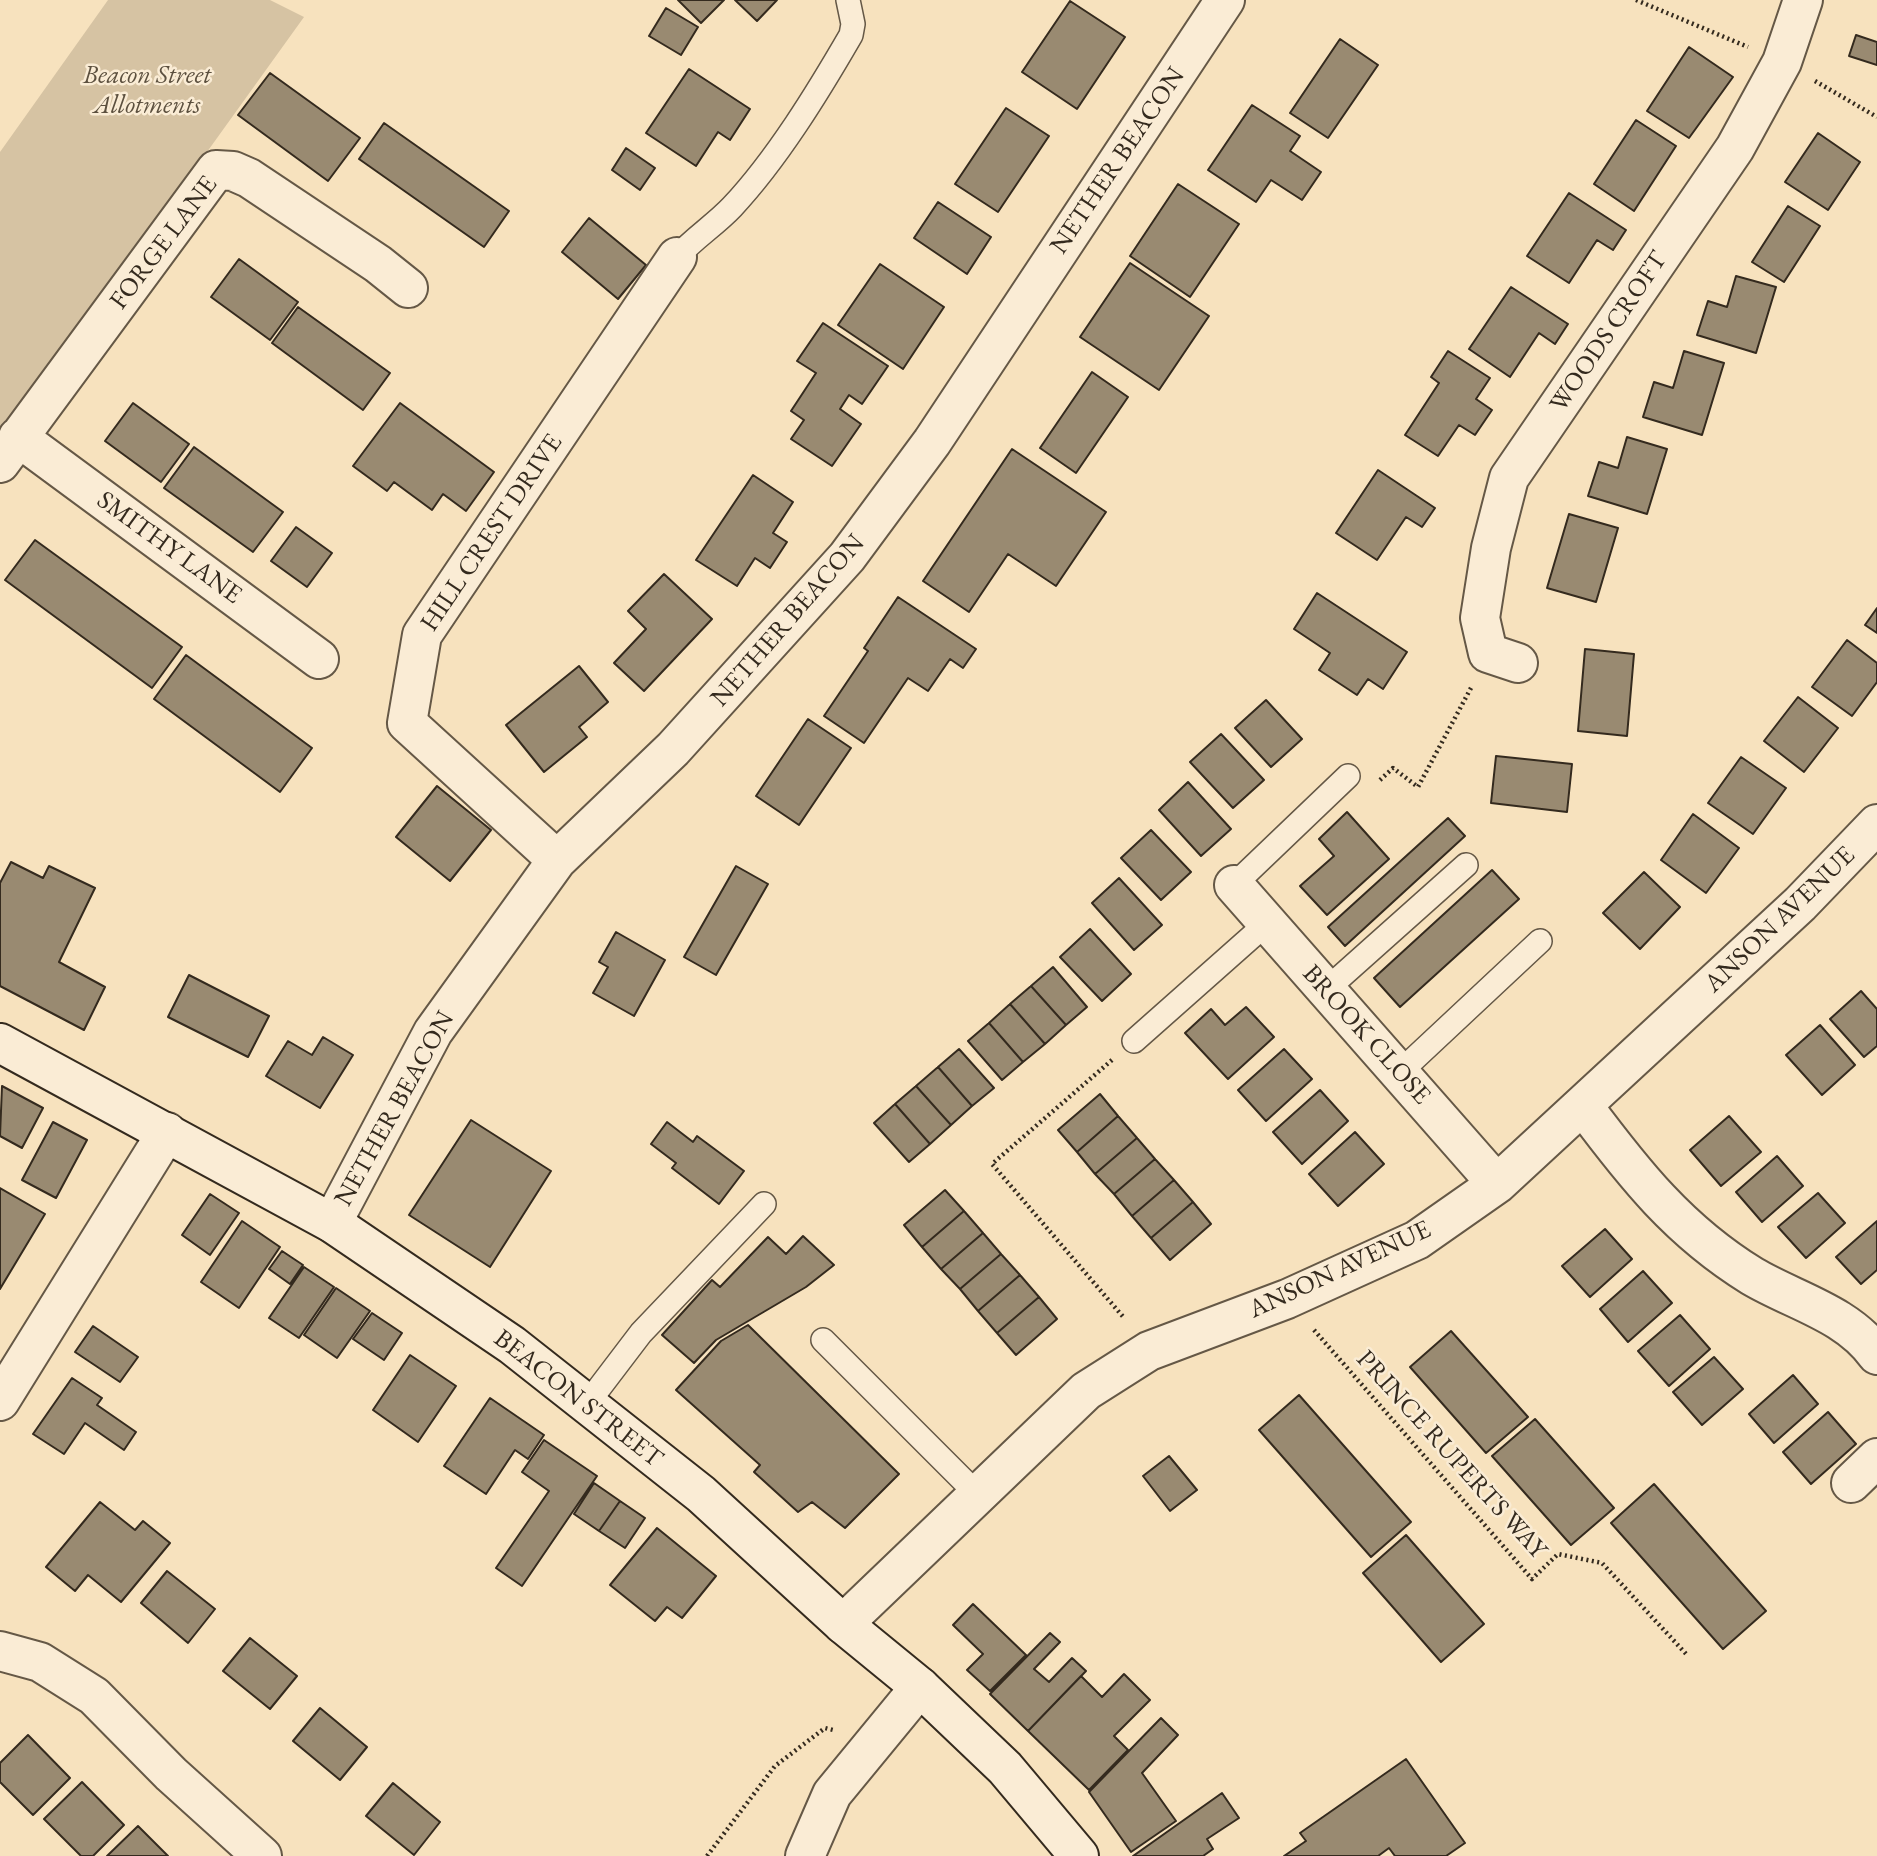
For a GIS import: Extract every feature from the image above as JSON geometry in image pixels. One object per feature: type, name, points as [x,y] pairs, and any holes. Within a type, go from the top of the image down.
[{"type":"street","name":"WOODS CROFT","points":[[1518,663],[1489,653],[1480,618],[1490,548],[1509,478],[1735,148],[1782,62],[1803,0]]},
{"type":"street","name":"NETHER BEACON","points":[[332,1223],[433,1032],[557,860],[673,748],[847,557],[932,442],[1241,2]]},
{"type":"street","name":"FORGE LANE","points":[[9,450],[216,170],[233,171],[249,178],[378,264],[408,288]]},
{"type":"street","name":"HILL CREST DRIVE","points":[[557,860],[407,723],[422,635],[677,257]]},
{"type":"street","name":"SMITHY LANE","points":[[9,450],[318,661]]},
{"type":"street","name":"ANSON AVENUE","points":[[843,1624],[1086,1391],[1149,1350],[1287,1299],[1416,1240],[1497,1184],[1584,1107],[1800,904],[1877,824]]},
{"type":"street","name":"BROOK CLOSE","points":[[1234,885],[1497,1184]]},
{"type":"street","name":"BEACON STREET","points":[[0,1043],[332,1223],[512,1345],[701,1494],[843,1624],[920,1687],[1005,1768],[1079,1856]]},
{"type":"street","points":[[1584,1107],[1643,1185],[1703,1241],[1752,1276],[1832,1315],[1870,1345],[1877,1355]]},
{"type":"street","points":[[0,1401],[167,1132]]},
{"type":"street","points":[[0,1651],[40,1662],[94,1696],[171,1774],[262,1856]]},
{"type":"street","points":[[805,1856],[832,1794],[920,1687]]},
{"type":"lane","points":[[677,257],[696,236],[733,206],[813,101],[851,35],[853,24],[848,0]]},
{"type":"lane","points":[[1234,885],[1348,776]]},
{"type":"lane","points":[[1327,989],[1466,865]]},
{"type":"lane","points":[[1134,1041],[1266,924]]},
{"type":"lane","points":[[1399,1072],[1540,941]]},
{"type":"lane","points":[[587,1404],[641,1333],[764,1203]]},
{"type":"lane","points":[[823,1340],[978,1495]]},
{"type":"path","points":[[1636,0],[1782,62],[1877,117]]},
{"type":"path","points":[[1134,1041],[992,1164],[1115,1305],[1149,1350]]},
{"type":"path","name":"PRINCE RUPERTS WAY","points":[[1287,1299],[1532,1579],[1558,1554],[1602,1563],[1688,1656]]},
{"type":"path","points":[[707,1856],[775,1766],[825,1728],[875,1744]]},
{"type":"green space","name":"Beacon Street Allotments","points":[[108,0],[270,0],[304,17],[0,440],[0,152]]},
{"type":"building","points":[[678,0],[724,0],[701,23]]},
{"type":"building","points":[[735,0],[777,0],[757,21]]},
{"type":"building","points":[[1070,1],[1125,37],[1077,109],[1022,72]]},
{"type":"building","points":[[666,8],[698,27],[681,55],[649,36]]},
{"type":"building","points":[[1856,35],[1877,42],[1877,65],[1849,56]]},
{"type":"building","points":[[1340,39],[1378,65],[1328,138],[1290,113]]},
{"type":"building","points":[[1689,47],[1733,77],[1689,138],[1647,111]]},
{"type":"building","points":[[689,69],[750,109],[730,140],[718,132],[696,166],[646,133]]},
{"type":"building","points":[[270,73],[360,138],[328,181],[238,115]]},
{"type":"building","points":[[1252,105],[1300,136],[1290,151],[1321,172],[1302,200],[1271,180],[1256,202],[1208,170]]},
{"type":"building","points":[[1006,108],[1049,136],[998,212],[955,184]]},
{"type":"building","points":[[1636,120],[1676,146],[1634,211],[1594,184]]},
{"type":"building","points":[[384,123],[509,211],[484,247],[359,159]]},
{"type":"building","points":[[1818,133],[1860,162],[1828,210],[1785,182]]},
{"type":"building","points":[[626,148],[655,168],[640,190],[612,170]]},
{"type":"building","points":[[1178,184],[1239,224],[1190,297],[1130,256]]},
{"type":"building","points":[[1569,193],[1626,230],[1613,250],[1597,240],[1569,283],[1527,256]]},
{"type":"building","points":[[938,202],[991,237],[967,274],[914,238]]},
{"type":"building","points":[[1788,206],[1820,226],[1784,282],[1752,262]]},
{"type":"building","points":[[589,218],[646,265],[618,299],[562,252]]},
{"type":"building","points":[[239,259],[298,302],[270,340],[211,297]]},
{"type":"building","points":[[1130,263],[1209,316],[1159,390],[1080,337]]},
{"type":"building","points":[[880,264],[944,307],[903,369],[838,325]]},
{"type":"building","points":[[1736,276],[1776,287],[1756,353],[1697,335],[1708,301],[1727,307]]},
{"type":"building","points":[[1511,287],[1568,324],[1555,344],[1539,333],[1510,377],[1469,349]]},
{"type":"building","points":[[298,307],[390,373],[363,410],[272,343]]},
{"type":"building","points":[[823,323],[888,366],[862,404],[849,395],[840,409],[861,424],[832,466],[791,439],[804,420],[791,411],[816,373],[797,361]]},
{"type":"building","points":[[1448,351],[1490,378],[1476,399],[1492,410],[1475,435],[1459,425],[1438,456],[1405,435],[1439,383],[1431,377]]},
{"type":"building","points":[[1684,351],[1724,363],[1702,435],[1643,417],[1654,382],[1673,388]]},
{"type":"building","points":[[1092,372],[1128,397],[1076,473],[1040,448]]},
{"type":"building","points":[[133,403],[189,444],[161,482],[105,441]]},
{"type":"building","points":[[400,403],[494,472],[466,511],[443,494],[432,510],[394,482],[387,491],[353,466]]},
{"type":"building","points":[[1627,437],[1667,449],[1647,514],[1588,496],[1599,462],[1618,468]]},
{"type":"building","points":[[194,447],[283,512],[253,552],[164,488]]},
{"type":"building","points":[[1012,449],[1106,512],[1056,586],[1008,554],[969,612],[923,581]]},
{"type":"building","points":[[1378,470],[1435,508],[1422,527],[1406,517],[1377,560],[1336,533]]},
{"type":"building","points":[[753,475],[793,502],[773,533],[787,542],[770,568],[755,558],[737,586],[696,560]]},
{"type":"building","points":[[1569,514],[1618,528],[1596,602],[1547,588]]},
{"type":"building","points":[[296,527],[332,553],[307,587],[271,561]]},
{"type":"building","points":[[35,540],[182,647],[152,688],[5,580]]},
{"type":"building","points":[[664,574],[712,619],[644,691],[614,663],[646,629],[628,611]]},
{"type":"building","points":[[1317,593],[1407,652],[1383,689],[1368,679],[1357,695],[1319,670],[1330,653],[1294,629]]},
{"type":"building","points":[[898,597],[976,649],[963,668],[950,659],[928,691],[908,678],[864,743],[824,716],[868,651],[864,648]]},
{"type":"building","points":[[1877,608],[1877,633],[1865,625]]},
{"type":"building","points":[[1847,640],[1877,663],[1877,682],[1852,716],[1812,687]]},
{"type":"building","points":[[1585,649],[1634,654],[1627,736],[1578,731]]},
{"type":"building","points":[[186,655],[312,748],[280,792],[154,699]]},
{"type":"building","points":[[579,666],[608,702],[579,727],[587,737],[544,772],[506,725]]},
{"type":"building","points":[[1798,697],[1838,728],[1804,772],[1764,741]]},
{"type":"building","points":[[1266,700],[1302,739],[1271,767],[1235,728]]},
{"type":"building","points":[[808,719],[851,748],[799,825],[756,796]]},
{"type":"building","points":[[1221,734],[1264,780],[1233,808],[1190,762]]},
{"type":"building","points":[[1496,756],[1572,764],[1567,812],[1491,803]]},
{"type":"building","points":[[1741,757],[1786,788],[1753,834],[1708,803]]},
{"type":"building","points":[[1188,782],[1231,829],[1201,856],[1159,810]]},
{"type":"building","points":[[437,786],[491,830],[450,881],[396,837]]},
{"type":"building","points":[[1347,812],[1389,859],[1327,915],[1300,886],[1334,856],[1319,839]]},
{"type":"building","points":[[1693,814],[1739,848],[1706,893],[1661,860]]},
{"type":"building","points":[[1448,818],[1465,836],[1345,946],[1328,927]]},
{"type":"building","points":[[1151,830],[1191,872],[1161,900],[1121,858]]},
{"type":"building","points":[[11,862],[43,878],[49,866],[95,888],[59,962],[105,987],[84,1030],[0,986],[0,883]]},
{"type":"building","points":[[736,866],[768,884],[716,975],[684,957]]},
{"type":"building","points":[[1492,870],[1519,899],[1400,1007],[1374,978]]},
{"type":"building","points":[[1644,872],[1680,907],[1640,949],[1603,913]]},
{"type":"building","points":[[1119,878],[1162,925],[1134,950],[1092,903]]},
{"type":"building","points":[[1090,929],[1131,974],[1102,1001],[1060,957]]},
{"type":"building","points":[[616,932],[665,960],[634,1016],[593,993],[608,967],[599,962]]},
{"type":"building","points":[[1053,967],[1087,1007],[1066,1025],[1031,986]]},
{"type":"building","points":[[189,975],[269,1016],[248,1057],[168,1017]]},
{"type":"building","points":[[1031,986],[1066,1025],[1045,1044],[1010,1004]]},
{"type":"building","points":[[1861,991],[1877,1009],[1877,1046],[1864,1057],[1830,1019]]},
{"type":"building","points":[[1010,1004],[1045,1044],[1023,1062],[989,1023]]},
{"type":"building","points":[[1246,1007],[1274,1037],[1228,1079],[1185,1033],[1211,1009],[1225,1025]]},
{"type":"building","points":[[989,1023],[1023,1062],[1002,1080],[968,1041]]},
{"type":"building","points":[[1820,1025],[1855,1065],[1822,1095],[1786,1055]]},
{"type":"building","points":[[323,1037],[353,1055],[320,1108],[266,1076],[288,1041],[312,1055]]},
{"type":"building","points":[[959,1049],[994,1088],[972,1106],[938,1067]]},
{"type":"building","points":[[1284,1049],[1312,1079],[1266,1121],[1238,1090]]},
{"type":"building","points":[[938,1067],[972,1106],[951,1125],[916,1086]]},
{"type":"building","points":[[2,1086],[43,1108],[22,1148],[0,1136]]},
{"type":"building","points":[[916,1086],[951,1125],[930,1144],[895,1104]]},
{"type":"building","points":[[1320,1090],[1348,1121],[1302,1164],[1273,1132]]},
{"type":"building","points":[[1100,1094],[1118,1116],[1077,1152],[1058,1130]]},
{"type":"building","points":[[895,1104],[930,1144],[909,1162],[874,1123]]},
{"type":"building","points":[[1118,1116],[1137,1138],[1095,1174],[1077,1152]]},
{"type":"building","points":[[1729,1116],[1761,1152],[1721,1186],[1690,1150]]},
{"type":"building","points":[[471,1120],[551,1171],[490,1267],[409,1215]]},
{"type":"building","points":[[53,1122],[87,1140],[56,1198],[22,1180]]},
{"type":"building","points":[[667,1122],[693,1142],[697,1136],[744,1171],[719,1204],[672,1168],[676,1163],[651,1144]]},
{"type":"building","points":[[1355,1132],[1384,1164],[1338,1206],[1309,1174]]},
{"type":"building","points":[[1137,1138],[1155,1159],[1114,1194],[1095,1174]]},
{"type":"building","points":[[1777,1156],[1803,1186],[1762,1222],[1736,1192]]},
{"type":"building","points":[[1155,1159],[1174,1180],[1132,1216],[1114,1194]]},
{"type":"building","points":[[1174,1180],[1193,1202],[1151,1238],[1132,1216]]},
{"type":"building","points":[[0,1188],[45,1214],[0,1289]]},
{"type":"building","points":[[945,1190],[964,1211],[922,1247],[904,1225]]},
{"type":"building","points":[[1818,1193],[1845,1223],[1806,1258],[1778,1227]]},
{"type":"building","points":[[210,1194],[239,1213],[210,1255],[182,1235]]},
{"type":"building","points":[[1193,1202],[1211,1224],[1170,1260],[1151,1238]]},
{"type":"building","points":[[964,1211],[983,1233],[941,1269],[922,1247]]},
{"type":"building","points":[[242,1221],[280,1247],[239,1308],[201,1282]]},
{"type":"building","points":[[1877,1221],[1877,1270],[1861,1284],[1836,1257]]},
{"type":"building","points":[[1605,1229],[1632,1259],[1590,1297],[1562,1266]]},
{"type":"building","points":[[983,1233],[1001,1254],[960,1289],[941,1269]]},
{"type":"building","points":[[803,1236],[834,1265],[806,1287],[716,1340],[694,1363],[662,1335],[712,1280],[720,1287],[768,1237],[786,1254]]},
{"type":"building","points":[[282,1251],[303,1265],[290,1284],[269,1269]]},
{"type":"building","points":[[1001,1254],[1020,1275],[978,1311],[960,1289]]},
{"type":"building","points":[[304,1267],[334,1287],[299,1338],[269,1318]]},
{"type":"building","points":[[1643,1271],[1672,1303],[1628,1342],[1600,1309]]},
{"type":"building","points":[[1020,1275],[1039,1297],[997,1333],[978,1311]]},
{"type":"building","points":[[336,1288],[370,1311],[337,1358],[304,1335]]},
{"type":"building","points":[[1039,1297],[1057,1319],[1016,1355],[997,1333]]},
{"type":"building","points":[[372,1313],[402,1333],[384,1360],[353,1339]]},
{"type":"building","points":[[1680,1315],[1710,1349],[1669,1386],[1638,1351]]},
{"type":"building","points":[[748,1325],[899,1474],[845,1528],[812,1502],[798,1512],[754,1472],[760,1465],[676,1390],[721,1341]]},
{"type":"building","points":[[93,1326],[138,1357],[120,1382],[75,1352]]},
{"type":"building","points":[[1451,1331],[1528,1417],[1486,1453],[1410,1367]]},
{"type":"building","points":[[410,1355],[456,1386],[418,1442],[373,1410]]},
{"type":"building","points":[[1714,1357],[1743,1389],[1702,1425],[1673,1392]]},
{"type":"building","points":[[1793,1375],[1818,1404],[1774,1443],[1749,1414]]},
{"type":"building","points":[[72,1378],[102,1398],[97,1405],[136,1432],[124,1450],[85,1423],[64,1454],[33,1434]]},
{"type":"building","points":[[1299,1395],[1411,1522],[1371,1557],[1259,1430]]},
{"type":"building","points":[[490,1398],[544,1435],[528,1459],[515,1450],[486,1494],[444,1466]]},
{"type":"building","points":[[1828,1412],[1856,1444],[1811,1484],[1783,1452]]},
{"type":"building","points":[[1535,1419],[1614,1508],[1571,1545],[1492,1456]]},
{"type":"building","points":[[544,1440],[597,1476],[522,1586],[496,1568],[549,1491],[522,1472]]},
{"type":"building","points":[[1169,1456],[1197,1490],[1170,1511],[1143,1476]]},
{"type":"building","points":[[594,1483],[620,1501],[599,1531],[574,1514]]},
{"type":"building","points":[[1654,1484],[1766,1611],[1723,1649],[1611,1523]]},
{"type":"building","points":[[620,1501],[645,1518],[625,1548],[599,1531]]},
{"type":"building","points":[[100,1502],[135,1530],[143,1521],[170,1543],[121,1602],[88,1575],[75,1591],[46,1567]]},
{"type":"building","points":[[657,1528],[716,1576],[682,1618],[667,1607],[655,1621],[610,1585]]},
{"type":"building","points":[[1406,1535],[1484,1624],[1441,1662],[1363,1573]]},
{"type":"building","points":[[167,1571],[215,1609],[188,1643],[141,1603]]},
{"type":"building","points":[[973,1604],[1026,1655],[990,1691],[967,1670],[983,1654],[953,1625]]},
{"type":"building","points":[[1050,1633],[1060,1642],[1034,1669],[1049,1682],[1072,1658],[1086,1671],[1028,1731],[990,1694]]},
{"type":"building","points":[[250,1638],[297,1676],[270,1709],[223,1671]]},
{"type":"building","points":[[1124,1674],[1150,1700],[1114,1736],[1128,1750],[1089,1790],[1028,1731],[1081,1676],[1102,1697]]},
{"type":"building","points":[[320,1708],[367,1747],[340,1780],[293,1741]]},
{"type":"building","points":[[1161,1718],[1178,1735],[1142,1773],[1176,1821],[1131,1852],[1089,1792]]},
{"type":"building","points":[[28,1735],[70,1778],[33,1815],[0,1782],[0,1763]]},
{"type":"building","points":[[1406,1759],[1465,1843],[1446,1856],[1395,1856],[1389,1848],[1378,1856],[1284,1856],[1306,1841],[1300,1833]]},
{"type":"building","points":[[82,1782],[124,1825],[93,1856],[81,1856],[44,1819]]},
{"type":"building","points":[[393,1783],[440,1822],[414,1855],[366,1816]]},
{"type":"building","points":[[1222,1793],[1239,1818],[1207,1839],[1213,1849],[1203,1856],[1133,1856]]},
{"type":"building","points":[[138,1826],[168,1856],[107,1856]]}]
